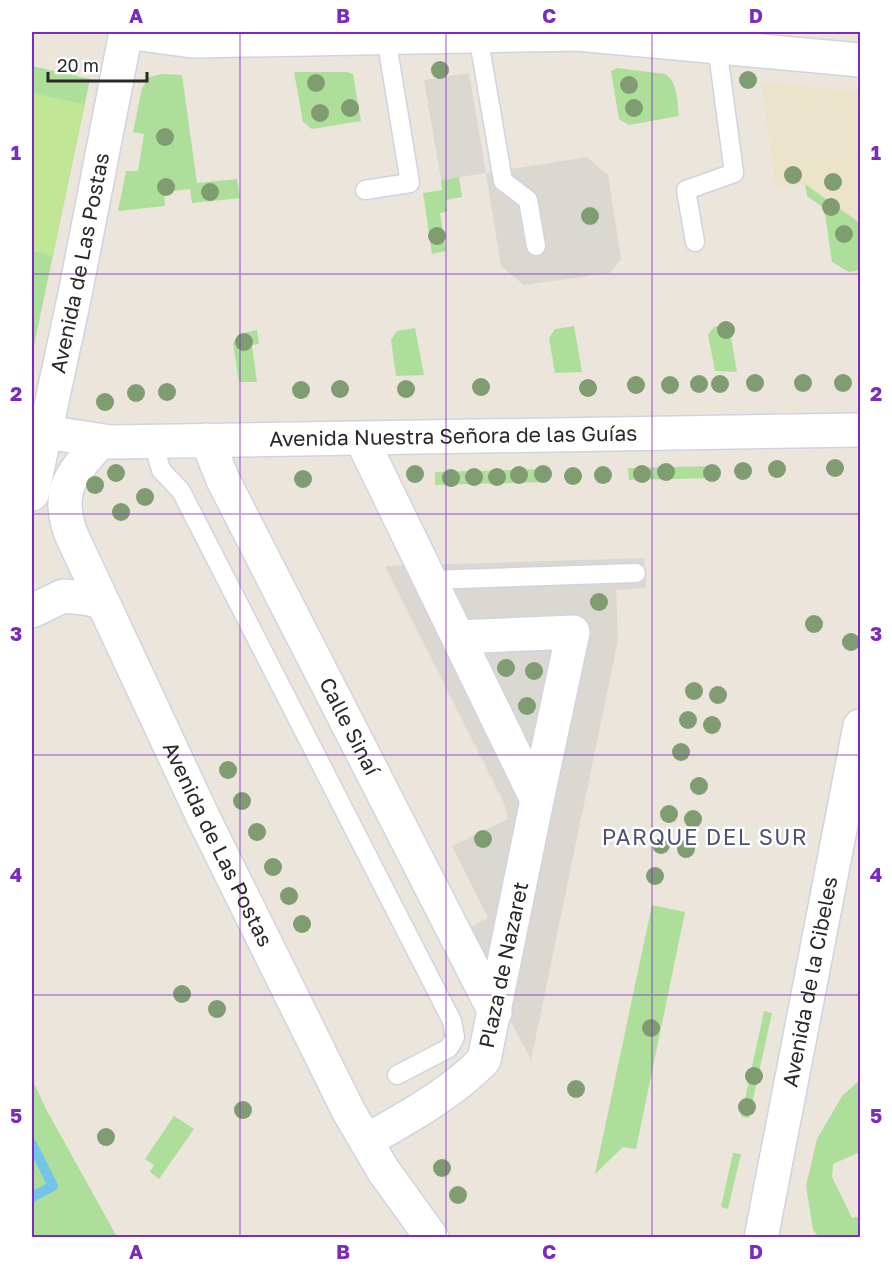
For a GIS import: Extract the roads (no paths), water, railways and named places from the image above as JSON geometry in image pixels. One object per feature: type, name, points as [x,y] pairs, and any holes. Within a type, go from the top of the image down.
[{"type":"street","points":[[126,32],[192,41],[577,34],[861,60]]},
{"type":"street","name":"Avenida de Las Postas","points":[[32,494],[39,431],[126,32]]},
{"type":"street","name":"Avenida Nuestra Señora de las Guías","points":[[39,431],[100,442],[861,430]]},
{"type":"street","points":[[361,438],[537,800]]},
{"type":"street","name":"Calle Sinaí","points":[[207,440],[223,480],[495,1012]]},
{"type":"street","name":"Avenida de Las Postas","points":[[100,442],[73,474],[69,483],[64,510],[70,534],[210,830],[349,1112],[383,1170],[432,1238]]},
{"type":"street","points":[[32,611],[63,596],[102,602]]},
{"type":"street","name":"Plaza de Nazaret","points":[[366,1142],[468,1076],[484,1060],[573,632],[458,637]]},
{"type":"street","name":"Avenida de la Cibeles","points":[[761,1238],[861,726]]},
{"type":"lane","points":[[478,35],[503,182],[528,200],[536,246]]},
{"type":"lane","points":[[364,190],[410,183],[387,37]]},
{"type":"lane","points":[[695,242],[686,190],[734,173],[717,46]]},
{"type":"lane","points":[[166,441],[158,456],[161,470],[182,491],[453,1021],[455,1037],[449,1048],[397,1075]]},
{"type":"lane","points":[[430,580],[636,573]]},
{"type":"waterway","points":[[32,1144],[53,1186],[32,1197]]},
{"type":"district","name":"PARQUE DEL SUR","points":[[705,837]]}]
